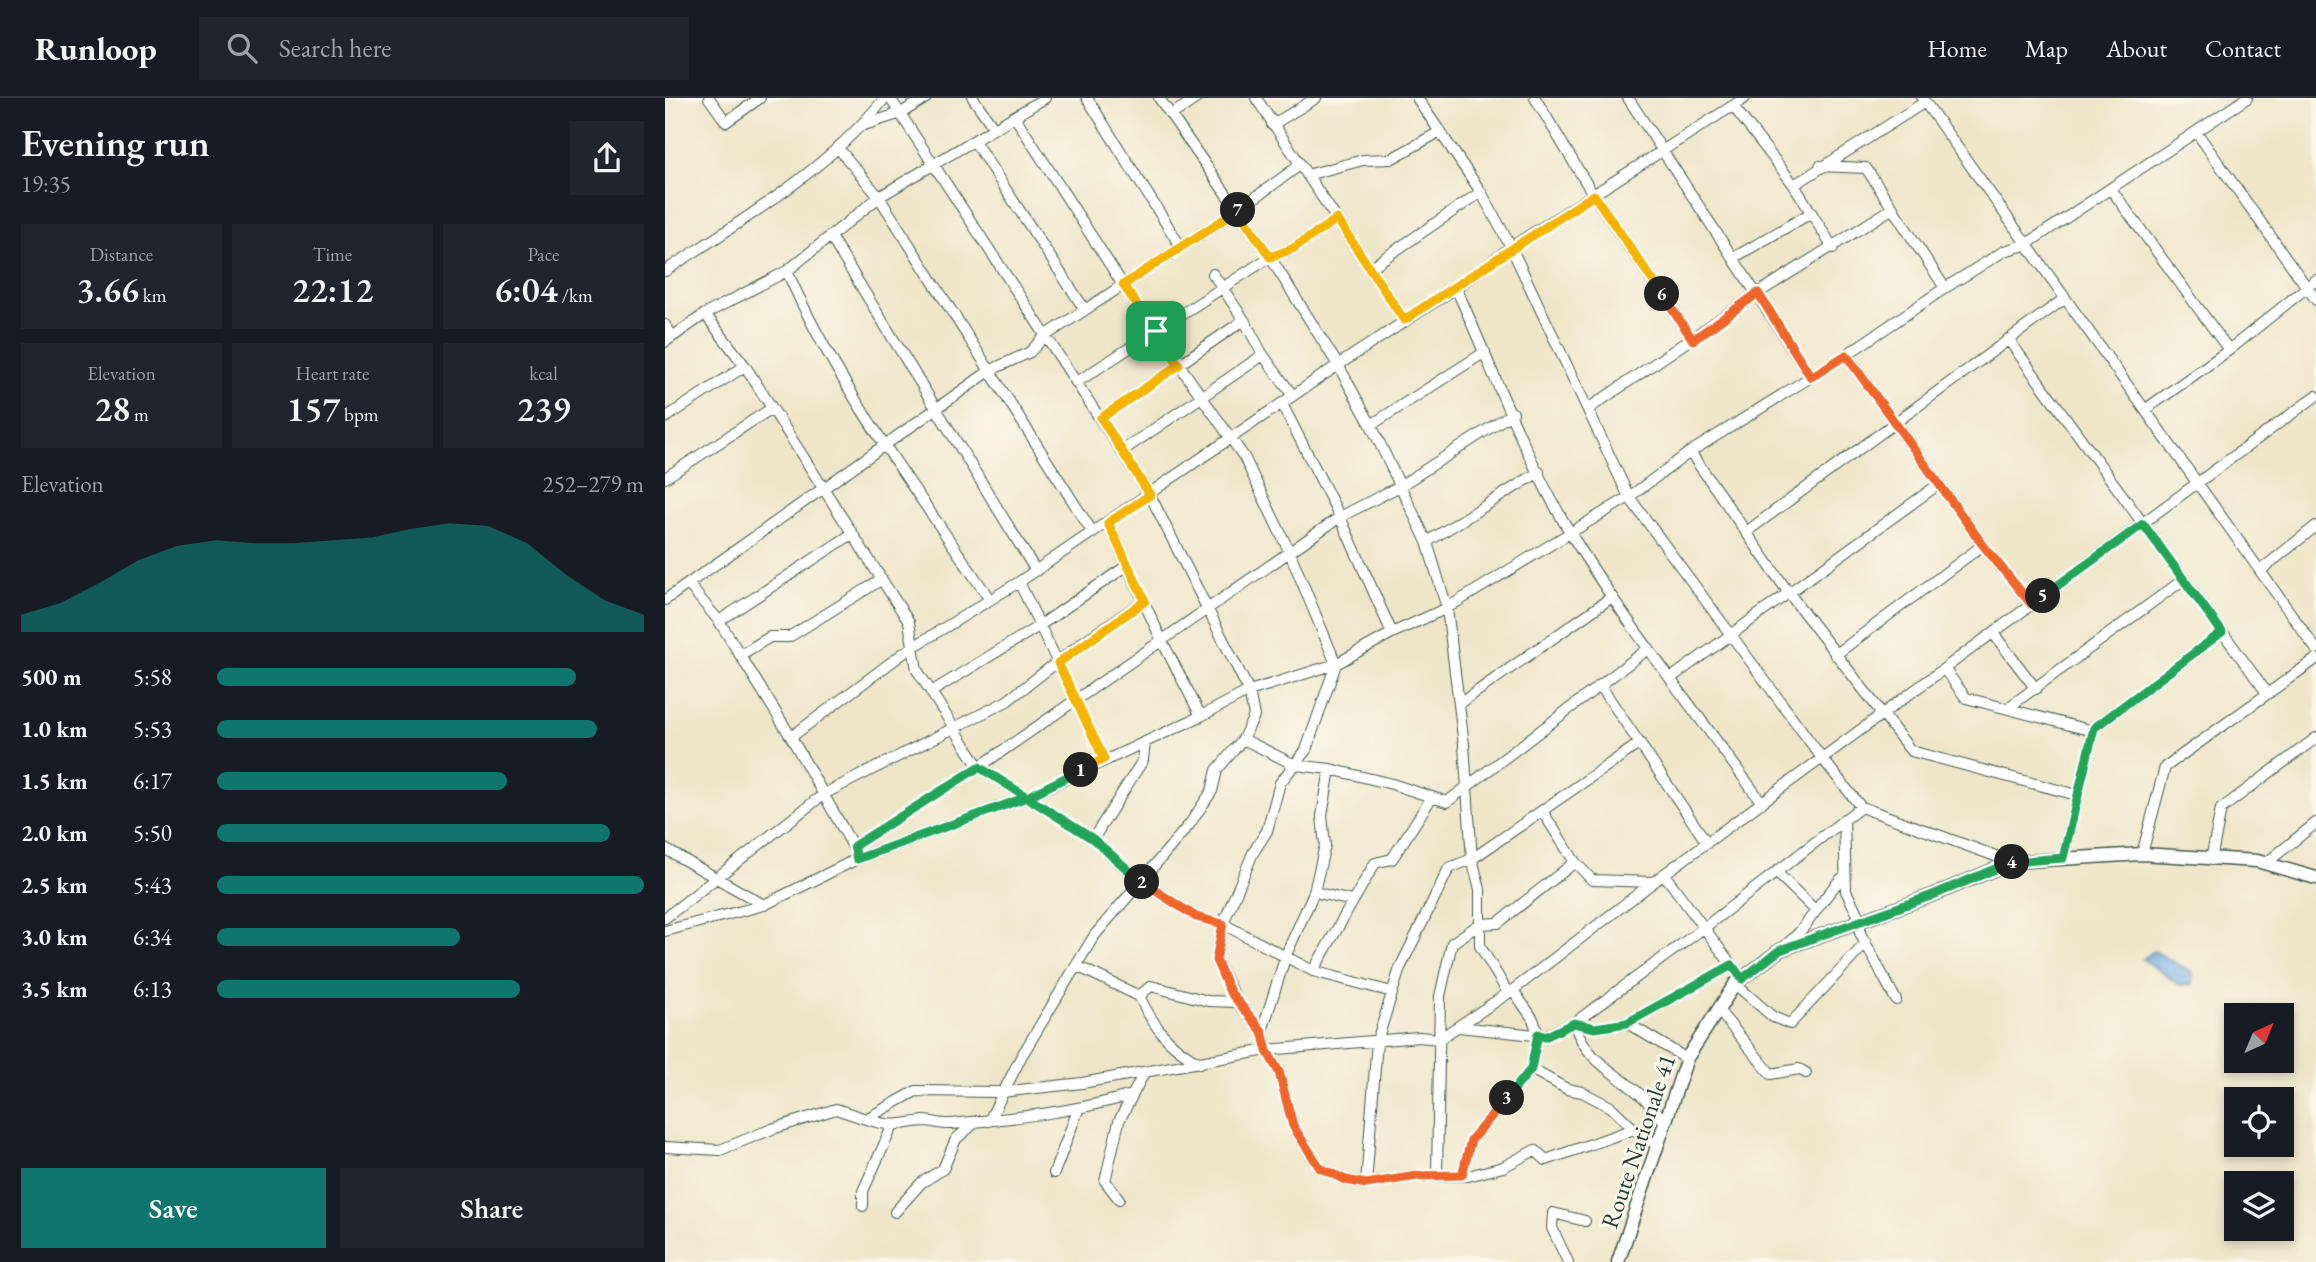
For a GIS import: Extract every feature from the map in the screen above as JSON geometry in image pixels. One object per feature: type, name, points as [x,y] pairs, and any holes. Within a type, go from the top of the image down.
[{"type":"street","points":[[709,98],[726,122],[760,98]]},
{"type":"street","points":[[665,271],[780,196],[839,149],[888,98],[935,164],[1150,495],[1249,691],[1254,716],[1243,739],[1217,770],[1212,791],[1189,825],[1094,936],[983,1121],[956,1139],[943,1168],[921,1183],[895,1212]]},
{"type":"street","points":[[863,125],[901,113],[926,98]]},
{"type":"street","points":[[973,98],[994,128]]},
{"type":"street","points":[[665,325],[669,339],[705,314],[787,271],[879,197],[1045,98]]},
{"type":"street","points":[[1087,98],[1181,247]]},
{"type":"street","points":[[1159,98],[1270,257],[1338,365],[1371,425],[1427,542],[1447,608],[1459,704],[1472,859],[1480,888],[1480,946],[1533,1019],[1538,1034],[1531,1069],[1471,1140],[1462,1175]]},
{"type":"street","points":[[1171,116],[1197,98]]},
{"type":"street","points":[[1256,98],[1404,320]]},
{"type":"street","points":[[1272,125],[1316,98]]},
{"type":"street","points":[[1417,98],[1481,192],[1511,247],[1629,497],[1822,758],[1861,807],[2012,862]]},
{"type":"street","points":[[1535,98],[1594,195],[1693,340]]},
{"type":"street","points":[[1628,98],[1735,257],[1811,377]]},
{"type":"street","points":[[792,737],[914,647],[1019,582],[1150,495],[1404,320],[1456,288],[1511,247],[1745,98]]},
{"type":"street","points":[[665,930],[764,905],[857,859],[1027,797],[1249,691],[1336,664],[1392,632],[1447,608],[1629,497],[1689,452],[1846,355],[1945,288],[2004,251],[2025,245],[2247,98]]},
{"type":"street","points":[[1794,185],[1924,100],[2316,649]]},
{"type":"street","points":[[1733,106],[1794,185],[1833,248]]},
{"type":"street","points":[[1015,117],[1123,285],[1244,457],[1290,553],[1336,664],[1307,750],[1280,783],[1267,831],[1253,853],[1223,924],[1216,960],[1237,1002],[1262,1031],[1267,1051],[1279,1072],[1293,1126],[1320,1168],[1346,1180],[1366,1184],[1462,1175],[1503,1167],[1535,1150],[1546,1160],[1634,1129]]},
{"type":"street","points":[[1307,175],[1363,160],[1391,159],[1441,131]]},
{"type":"street","points":[[2197,133],[2316,300]]},
{"type":"street","points":[[974,141],[1085,310]]},
{"type":"street","points":[[839,149],[879,197],[1093,533]]},
{"type":"street","points":[[665,600],[823,491],[935,408],[991,370],[1030,352],[1045,336],[1238,210],[1300,165]]},
{"type":"street","points":[[1820,166],[1866,168],[1945,288]]},
{"type":"street","points":[[2111,189],[2229,350]]},
{"type":"street","points":[[1370,268],[1481,192]]},
{"type":"street","points":[[1588,409],[1693,340],[1758,293],[1893,208]]},
{"type":"street","points":[[1735,257],[1811,213]]},
{"type":"street","points":[[1077,382],[1270,257],[1292,249],[1337,219]]},
{"type":"street","points":[[830,236],[1035,570]]},
{"type":"street","points":[[787,271],[801,303],[851,394],[990,600]]},
{"type":"street","points":[[1213,274],[1244,320],[1263,355],[1293,396]]},
{"type":"street","points":[[2146,410],[2229,350],[2316,280]]},
{"type":"street","points":[[1456,288],[1539,472],[1570,531],[1612,597],[1762,803]]},
{"type":"street","points":[[1746,532],[2064,299]]},
{"type":"street","points":[[705,314],[745,366],[909,622],[917,670],[979,767],[1093,839],[1141,882],[1196,917],[1223,924],[1313,971],[1392,992]]},
{"type":"street","points":[[1101,418],[1244,320]]},
{"type":"street","points":[[2008,339],[2267,693]]},
{"type":"street","points":[[1371,425],[1485,352]]},
{"type":"street","points":[[1122,451],[1263,355]]},
{"type":"street","points":[[1846,355],[1983,545],[2031,604]]},
{"type":"street","points":[[665,418],[745,366]]},
{"type":"street","points":[[866,1119],[916,1091],[1002,1092],[1144,1073],[1267,1051],[1377,1041],[1439,1039],[1511,991],[1653,882],[2316,396]]},
{"type":"street","points":[[1282,404],[1341,517],[1392,632]]},
{"type":"street","points":[[665,478],[772,408]]},
{"type":"street","points":[[854,846],[979,767],[1208,606],[1341,517],[1399,486],[1513,413]]},
{"type":"street","points":[[1689,452],[1880,716],[1911,751],[2077,795]]},
{"type":"street","points":[[1427,542],[1539,472]]},
{"type":"street","points":[[1671,678],[1939,484]]},
{"type":"street","points":[[1108,523],[1161,639],[1201,716]]},
{"type":"street","points":[[2261,570],[2316,526]]},
{"type":"street","points":[[719,621],[852,534]]},
{"type":"street","points":[[1835,655],[1983,545]]},
{"type":"street","points":[[931,692],[1039,625],[1128,565]]},
{"type":"street","points":[[740,655],[770,637],[789,638],[881,580]]},
{"type":"street","points":[[2009,707],[2183,580]]},
{"type":"street","points":[[1019,582],[1104,759]]},
{"type":"street","points":[[688,584],[719,621],[792,737],[854,846],[857,859]]},
{"type":"street","points":[[1459,704],[1612,597]]},
{"type":"street","points":[[665,918],[824,794],[1007,701],[1145,601]]},
{"type":"street","points":[[2063,858],[2093,731],[2222,632]]},
{"type":"street","points":[[1993,633],[2036,689]]},
{"type":"street","points":[[1243,739],[1295,765],[1330,769],[1447,802],[1649,648]]},
{"type":"street","points":[[2142,854],[2165,767],[2316,659]]},
{"type":"street","points":[[1945,670],[1966,698],[2009,707],[2093,731]]},
{"type":"street","points":[[1600,685],[1707,843]]},
{"type":"street","points":[[2211,860],[2221,809],[2316,738]]},
{"type":"street","points":[[1093,839],[1143,760],[1145,741]]},
{"type":"street","points":[[1366,1184],[1377,1041],[1400,968],[1448,868],[1472,859],[1640,743]]},
{"type":"street","points":[[1262,1031],[1286,955],[1314,892],[1325,845],[1322,816],[1330,769]]},
{"type":"street","points":[[1313,971],[1375,863],[1392,859],[1431,797]]},
{"type":"street","points":[[1459,1027],[1538,1034],[1545,1037],[1574,1023],[1861,807]]},
{"type":"street","points":[[1542,811],[1575,862],[1592,880],[1653,882]]},
{"type":"street","points":[[1845,819],[1846,891],[1860,919],[1860,933],[1883,981],[1896,1000]]},
{"type":"street","points":[[2265,864],[2316,822]]},
{"type":"street","points":[[665,849],[764,905]]},
{"type":"street","name":"Route Nationale 41","points":[[1618,1262],[1687,1059],[1739,982],[1780,950],[1860,919],[1933,895],[2012,862],[2142,854],[2265,864],[2316,878]]},
{"type":"street","points":[[1437,1176],[1440,996],[1452,943],[1480,924],[1498,923],[1575,862]]},
{"type":"street","points":[[1776,872],[1814,909]]},
{"type":"street","points":[[1664,874],[1732,965],[1739,982],[1773,1017],[1790,1024],[1866,943]]},
{"type":"street","points":[[1780,950],[1802,932],[1814,909],[1844,876]]},
{"type":"street","points":[[1314,892],[1352,901]]},
{"type":"street","points":[[1574,1023],[1595,1028],[1627,1023],[1732,965]]},
{"type":"street","points":[[1077,966],[1139,996],[1157,1030],[1167,1042],[1200,1063]]},
{"type":"street","points":[[1139,996],[1151,986],[1207,1001],[1237,1002]]},
{"type":"street","points":[[1719,1011],[1771,1074],[1799,1069],[1805,1073]]},
{"type":"street","points":[[1574,1023],[1581,1043],[1598,1063],[1644,1097],[1665,1122]]},
{"type":"street","points":[[1627,1023],[1687,1059]]},
{"type":"street","points":[[1531,1069],[1567,1089],[1582,1092],[1611,1107],[1634,1129],[1658,1146]]},
{"type":"street","points":[[1119,1199],[1105,1181],[1119,1121],[1144,1073]]},
{"type":"street","points":[[665,1147],[720,1150],[772,1129],[836,1109],[893,1127],[926,1121],[947,1124],[1078,1110],[1132,1095]]},
{"type":"street","points":[[1054,1173],[1078,1110]]},
{"type":"street","points":[[863,1206],[863,1191],[893,1127]]},
{"type":"street","points":[[1568,1262],[1552,1228],[1553,1213],[1585,1221]]},
{"type":"water","points":[[2154,951],[2193,973],[2192,984],[2179,985],[2143,959]]},
{"type":"route","points":[[1156,331],[1123,285],[1238,210],[1270,257],[1292,249],[1337,219],[1404,320],[1456,288],[1511,247],[1594,195],[1693,340],[1758,293],[1811,377],[1846,355],[1983,545],[2031,604],[2143,524],[2222,632],[2094,728],[2063,858],[2012,862],[1933,895],[1860,919],[1780,950],[1742,979],[1732,965],[1627,1023],[1595,1028],[1574,1023],[1545,1037],[1538,1034],[1536,1057],[1530,1065],[1531,1069],[1471,1140],[1462,1175],[1417,1176],[1366,1184],[1346,1180],[1320,1168],[1293,1126],[1284,1100],[1279,1072],[1267,1051],[1262,1031],[1230,992],[1216,960],[1215,954],[1223,924],[1196,917],[1141,882],[1093,839],[1027,797],[979,767],[854,846],[857,859],[1027,797],[1104,759],[1058,663],[1083,642],[1145,601],[1108,523],[1150,495],[1101,418],[1179,365],[1156,331]]}]
